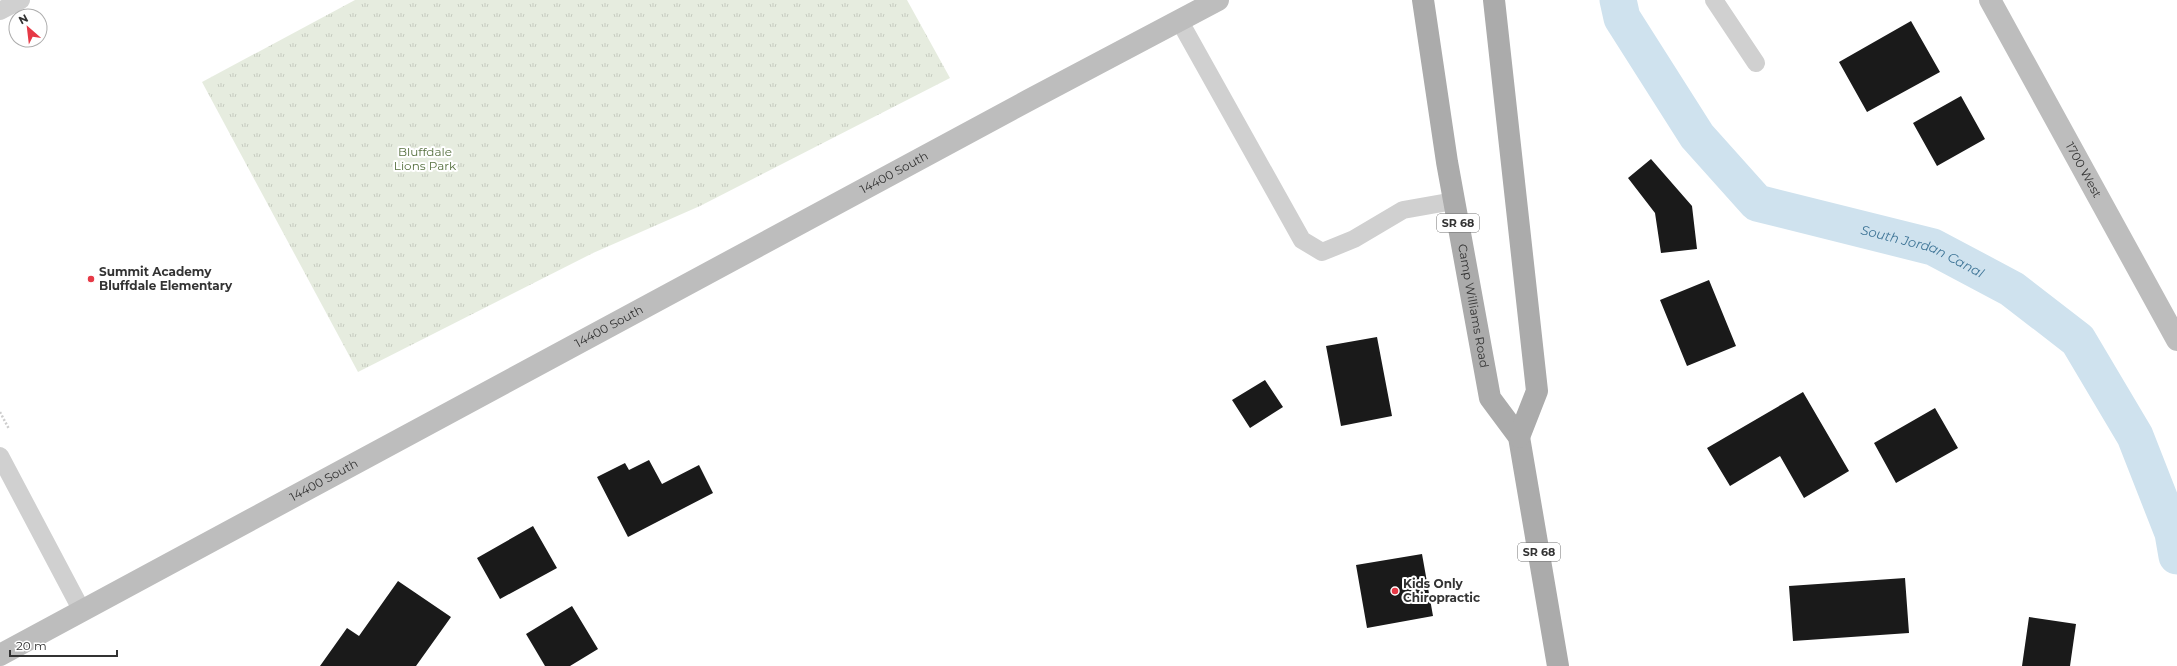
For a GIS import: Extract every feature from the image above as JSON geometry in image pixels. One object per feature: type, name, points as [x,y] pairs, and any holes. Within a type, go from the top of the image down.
[{"type":"main road","name":"14400 South","points":[[0,655],[1218,0]]},
{"type":"main road","name":"Camp Williams Road","points":[[1423,0],[1454,201],[1490,398],[1519,437],[1558,666]]},
{"type":"main road","points":[[1494,0],[1537,391],[1519,437]]},
{"type":"main road","name":"1700 West","points":[[1990,0],[2177,340]]},
{"type":"lane","points":[[0,11],[20,0]]},
{"type":"lane","points":[[1714,0],[1756,63]]},
{"type":"lane","points":[[1180,20],[1302,240],[1322,252],[1354,239],[1403,210],[1454,201]]},
{"type":"lane","points":[[0,456],[82,611]]},
{"type":"green space","name":"Bluffdale Lions Park","points":[[355,0],[907,0],[950,78],[700,206],[593,253],[358,372],[202,82]]},
{"type":"building","points":[[1911,21],[1940,72],[1867,112],[1839,62]]},
{"type":"building","points":[[1961,96],[1985,139],[1937,166],[1913,123]]},
{"type":"building","points":[[1651,159],[1692,206],[1697,249],[1661,253],[1655,213],[1628,178]]},
{"type":"building","points":[[1709,280],[1736,346],[1687,366],[1660,300]]},
{"type":"building","points":[[1377,337],[1392,416],[1341,426],[1326,346]]},
{"type":"building","points":[[1265,380],[1283,407],[1250,428],[1232,400]]},
{"type":"building","points":[[1803,392],[1849,471],[1804,498],[1780,456],[1730,486],[1707,448]]},
{"type":"building","points":[[1935,408],[1958,448],[1896,483],[1874,443]]},
{"type":"building","points":[[649,460],[662,484],[699,465],[713,493],[628,537],[597,477],[625,463],[629,470]]},
{"type":"building","points":[[533,526],[557,568],[500,599],[477,558]]},
{"type":"building","name":"Kids Only Chiropractic","points":[[1422,554],[1433,616],[1367,628],[1356,565]]},
{"type":"building","points":[[1905,578],[1909,633],[1793,641],[1789,586]]},
{"type":"building","points":[[398,581],[451,617],[416,666],[320,666],[347,628],[359,636]]},
{"type":"building","points":[[572,606],[598,649],[570,666],[545,666],[526,634]]},
{"type":"building","points":[[2029,617],[2076,624],[2070,666],[2022,666]]},
{"type":"waterway","name":"South Jordan Canal","points":[[1618,0],[1622,18],[1697,136],[1757,203],[1933,247],[2012,289],[2078,340],[2135,436],[2173,533],[2177,556]]},
{"type":"place","name":"Summit Academy Bluffdale Elementary","points":[[91,279]]},
{"type":"place","name":"Kids Only Chiropractic","points":[[1395,591]]}]
